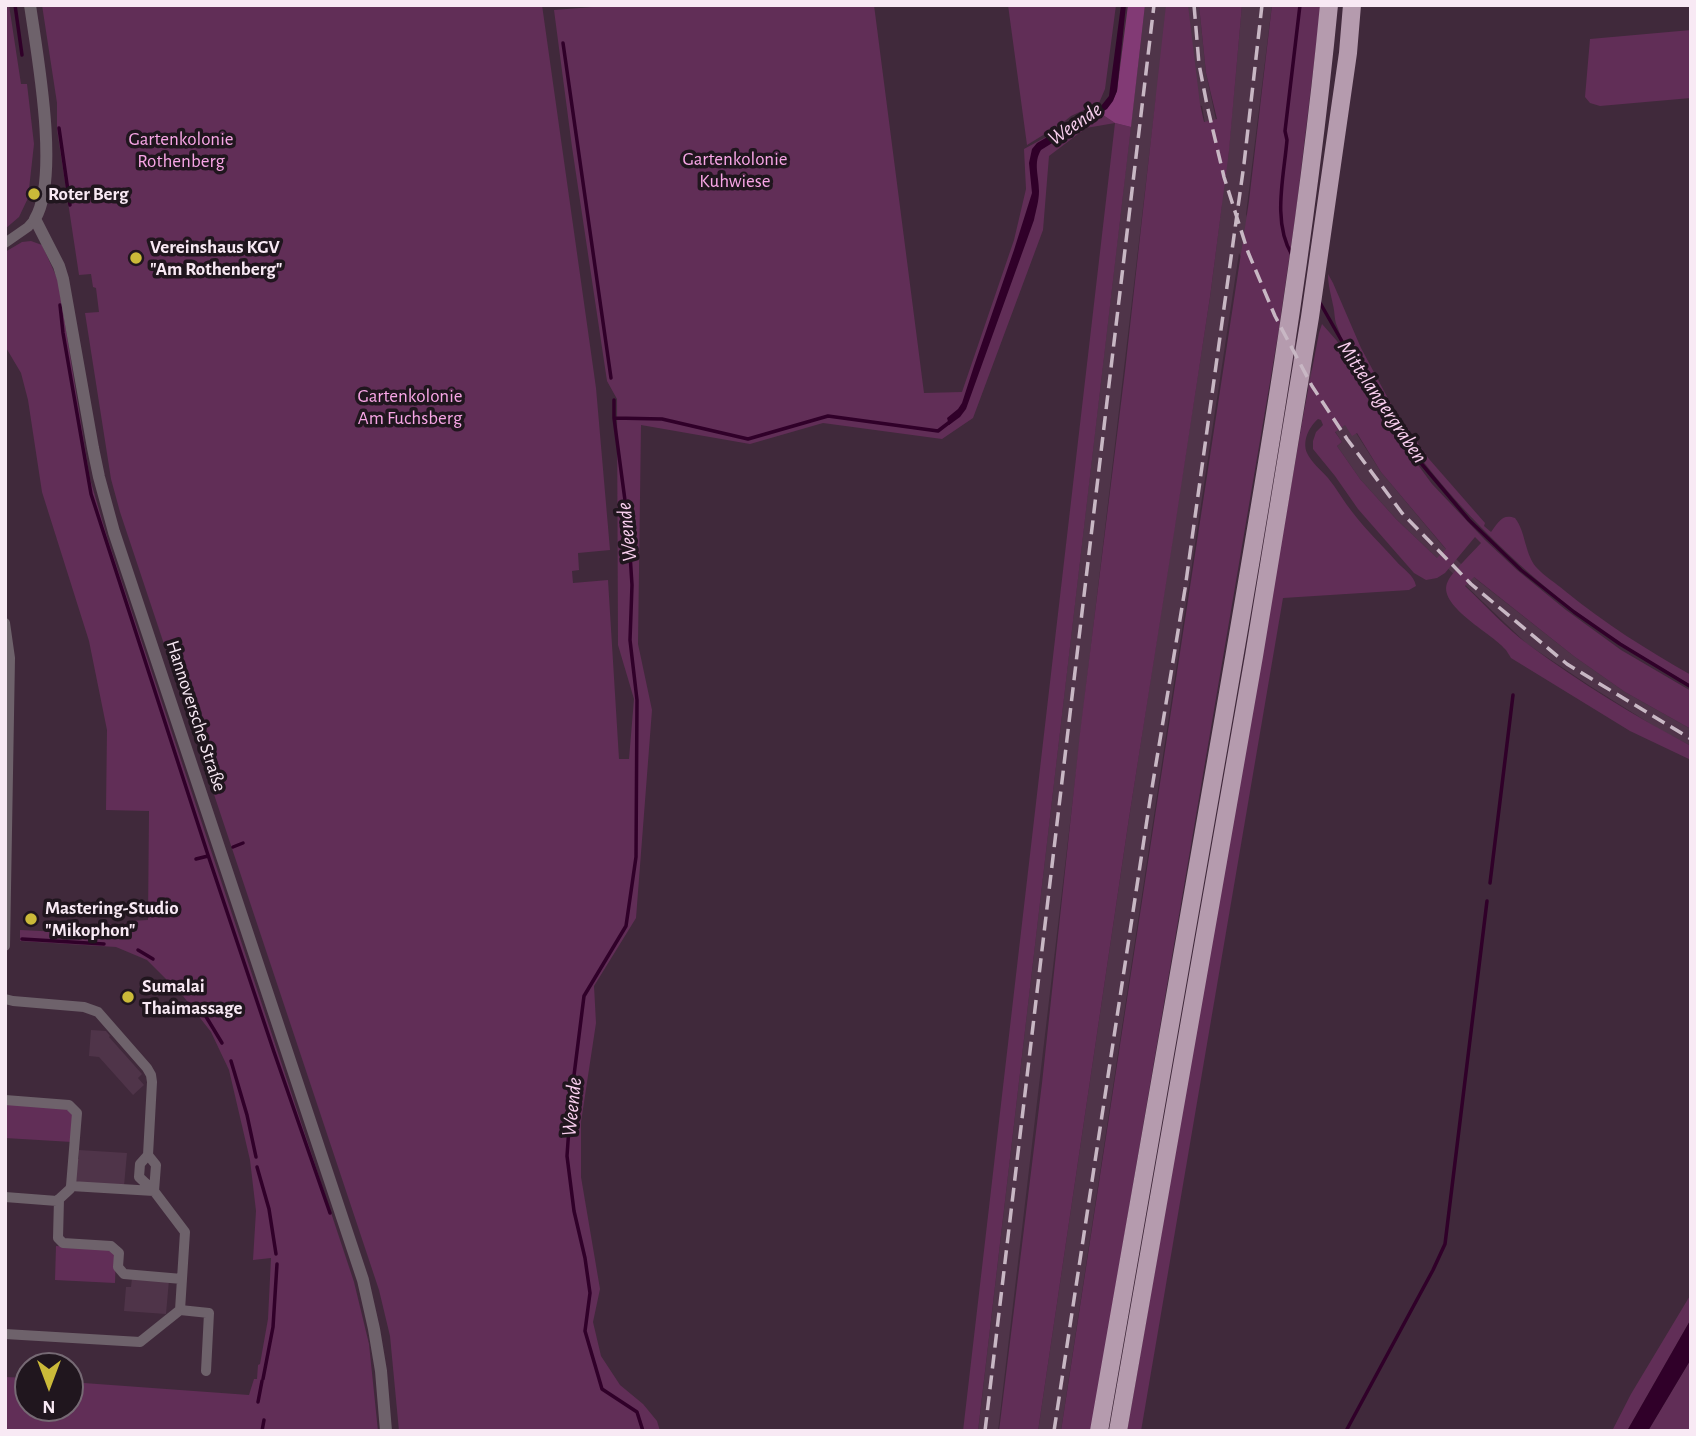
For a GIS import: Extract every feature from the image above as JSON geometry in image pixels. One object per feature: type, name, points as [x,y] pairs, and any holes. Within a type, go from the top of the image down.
[{"type":"highway","points":[[1098,1431],[1256,533],[1303,226],[1329,5]]},
{"type":"highway","points":[[1118,1431],[1250,683],[1310,317],[1348,53],[1352,5]]},
{"type":"street","points":[[5,243],[35,219],[43,195],[46,152],[30,5]]},
{"type":"street","name":"Hannoversche Straße","points":[[35,219],[59,266],[65,285],[93,448],[114,532],[363,1280],[379,1360],[386,1431]]},
{"type":"street","points":[[5,623],[10,658],[5,946]]},
{"type":"street","points":[[5,999],[84,1007],[98,1012],[147,1068],[152,1082],[148,1155],[156,1165],[154,1191],[185,1232],[180,1310]]},
{"type":"street","points":[[5,1100],[69,1105],[77,1113],[70,1189],[57,1201],[5,1197]]},
{"type":"street","points":[[71,1186],[154,1191]]},
{"type":"street","points":[[59,1199],[58,1238],[63,1243],[111,1246],[119,1253],[118,1267],[124,1274],[182,1279]]},
{"type":"street","points":[[5,1334],[140,1342],[180,1310],[209,1313],[206,1371]]},
{"type":"shaded area","points":[[1128,5],[1145,5],[1131,127],[1115,123],[1100,113],[1110,104],[1117,91]]},
{"type":"shaded area","points":[[1145,5],[1199,5],[1206,73],[1219,134],[1228,158],[1242,5],[1272,5],[1246,214],[1270,289],[1305,360],[1352,435],[1356,433],[1381,472],[1443,546],[1476,579],[1575,657],[1625,692],[1691,729],[1691,746],[1660,730],[1527,644],[1396,519],[1360,479],[1337,446],[1342,442],[1295,366],[1239,253],[1061,1431],[1038,1431],[1223,197],[1211,158],[1202,106],[1156,98],[998,1431],[978,1431]]},
{"type":"shaded area","points":[[91,1030],[106,1031],[142,1074],[138,1078],[144,1085],[133,1095],[99,1057],[89,1056]]},
{"type":"shaded area","points":[[79,1150],[127,1153],[124,1186],[73,1183],[75,1159],[79,1159]]},
{"type":"shaded area","points":[[132,1278],[169,1280],[166,1314],[124,1311],[126,1287],[131,1287]]},
{"type":"green space","points":[[5,5],[9,5],[21,84],[27,84],[34,144],[28,198],[19,217],[5,229]]},
{"type":"green space","points":[[42,5],[542,5],[596,388],[610,550],[578,553],[579,570],[572,571],[573,583],[608,580],[619,759],[629,759],[634,699],[618,645],[617,399],[607,381],[554,10],[618,5],[874,5],[924,393],[962,392],[1014,240],[1026,189],[1024,149],[1097,111],[1115,123],[1086,128],[1049,156],[1043,230],[973,418],[942,439],[823,423],[750,444],[641,425],[638,644],[652,710],[636,918],[594,986],[596,1023],[581,1122],[581,1177],[600,1289],[593,1322],[601,1356],[620,1385],[643,1404],[657,1421],[660,1431],[399,1431],[390,1336],[379,1290],[111,479],[85,313],[99,312],[96,288],[93,287],[91,274],[79,275]]},
{"type":"green space","points":[[1008,5],[1116,5],[1105,89],[1099,103],[1071,116],[1027,145]]},
{"type":"green space","points":[[1166,5],[1188,5],[1204,122],[1217,119],[1206,73],[1199,5],[1242,5],[1229,151],[1210,297],[1038,1431],[999,1431],[1042,1083],[1080,733],[1125,371]]},
{"type":"green space","points":[[1272,5],[1321,5],[1278,335],[1091,1431],[1061,1431],[1249,201]]},
{"type":"green space","points":[[1691,30],[1691,98],[1600,106],[1590,103],[1585,97],[1590,39]]},
{"type":"green space","points":[[1115,123],[1131,127],[978,1431],[963,1431]]},
{"type":"green space","points":[[31,241],[42,245],[58,280],[90,479],[354,1282],[369,1344],[378,1431],[5,1431],[5,1377],[14,1377],[14,1422],[84,1422],[84,1383],[249,1395],[254,1379],[257,1379],[268,1319],[271,1258],[253,1260],[256,1211],[250,1160],[229,1070],[211,1032],[183,996],[147,960],[116,947],[20,941],[20,930],[60,932],[61,925],[123,924],[148,920],[149,811],[106,810],[107,730],[89,641],[42,492],[28,400],[21,373],[5,346],[5,252],[22,242]]},
{"type":"green space","points":[[1328,274],[1361,348],[1391,404],[1429,459],[1485,523],[1484,526],[1491,532],[1504,518],[1515,518],[1529,555],[1539,570],[1610,625],[1691,675],[1691,685],[1616,640],[1574,610],[1519,564],[1446,489],[1403,434],[1351,357],[1336,323]]},
{"type":"green space","points":[[1322,324],[1337,341],[1382,416],[1432,484],[1485,540],[1566,610],[1621,650],[1691,691],[1691,729],[1625,692],[1575,657],[1474,577],[1465,586],[1512,631],[1548,659],[1649,723],[1691,746],[1691,760],[1630,731],[1511,658],[1498,642],[1457,609],[1446,590],[1448,581],[1481,543],[1475,537],[1445,573],[1437,578],[1426,580],[1414,573],[1358,509],[1313,449],[1316,432],[1323,425],[1321,420],[1315,422],[1306,439],[1309,456],[1363,525],[1411,575],[1416,586],[1409,590],[1283,598],[1141,1431],[1127,1431],[1304,411]],"holes":[[[1345,425],[1352,436],[1357,433],[1381,472],[1446,549],[1437,558],[1396,519],[1360,479],[1337,446],[1342,442],[1335,432]]]},
{"type":"green space","points":[[5,1104],[68,1108],[74,1113],[72,1142],[5,1138]]},
{"type":"green space","points":[[56,1246],[111,1249],[116,1254],[115,1283],[55,1280]]},
{"type":"green space","points":[[1691,1294],[1691,1319],[1627,1431],[1612,1431],[1631,1394]]},
{"type":"green space","points":[[1691,1359],[1691,1431],[1648,1431]]},
{"type":"water","points":[[1121,5],[1126,5],[1117,91],[1113,101],[1107,109],[1041,150],[1037,160],[1039,195],[1034,220],[966,409],[949,425],[947,418],[962,403],[1032,193],[1029,163],[1032,149],[1037,143],[1097,111],[1109,96]]},
{"type":"water","points":[[1691,1319],[1691,1359],[1648,1431],[1627,1431]]},
{"type":"waterway","points":[[15,5],[22,55]]},
{"type":"waterway","name":"Mittelangergraben","points":[[1292,255],[1282,228],[1281,199],[1287,140],[1285,131],[1300,5]]},
{"type":"waterway","points":[[563,43],[611,378]]},
{"type":"waterway","points":[[59,128],[70,205]]},
{"type":"waterway","name":"Mittelangergraben","points":[[1319,301],[1372,394],[1409,449],[1469,520],[1521,570],[1574,612],[1620,644],[1691,687]]},
{"type":"waterway","points":[[60,305],[91,494],[208,855],[330,1213]]},
{"type":"waterway","points":[[614,400],[614,418]]},
{"type":"waterway","name":"Weende","points":[[643,1431],[637,1412],[602,1389],[585,1331],[590,1293],[574,1211],[567,1156],[584,996],[626,926],[636,857],[637,700],[630,640],[632,585],[628,523],[614,418],[662,419],[748,439],[828,416],[938,431],[951,421]]},
{"type":"waterway","points":[[1490,883],[1513,695]]},
{"type":"waterway","points":[[233,847],[243,843]]},
{"type":"waterway","points":[[196,859],[208,856]]},
{"type":"waterway","points":[[1346,1431],[1445,1244],[1487,901]]},
{"type":"waterway","points":[[22,939],[104,944]]},
{"type":"waterway","points":[[138,950],[153,959]]},
{"type":"waterway","points":[[202,1010],[222,1043]]},
{"type":"waterway","points":[[231,1061],[256,1157]]},
{"type":"waterway","points":[[257,1167],[269,1209],[276,1254]]},
{"type":"waterway","points":[[263,1379],[273,1327],[277,1264]]},
{"type":"waterway","points":[[258,1402],[262,1381]]},
{"type":"waterway","points":[[262,1431],[264,1420]]},
{"type":"railway","points":[[985,1431],[1154,5]]},
{"type":"railway","points":[[1194,5],[1199,64],[1207,105],[1224,177],[1248,252],[1275,316],[1312,386],[1347,439],[1402,513],[1471,584],[1567,664],[1691,739]]},
{"type":"railway","points":[[1054,1431],[1150,800],[1185,589],[1244,164],[1262,5]]},
{"type":"place","name":"Roter Berg","points":[[34,194]]},
{"type":"place","name":"Vereinshaus KGV \"Am Rothenberg\"","points":[[136,258]]},
{"type":"place","name":"Mastering-Studio \"Mikophon\"","points":[[31,919]]},
{"type":"place","name":"Sumalai Thaimassage","points":[[128,997]]},
{"type":"park label","name":"Gartenkolonie Rothenberg","points":[[181,150]]},
{"type":"park label","name":"Gartenkolonie Kuhwiese","points":[[735,170]]},
{"type":"park label","name":"Gartenkolonie Am Fuchsberg","points":[[410,407]]}]
